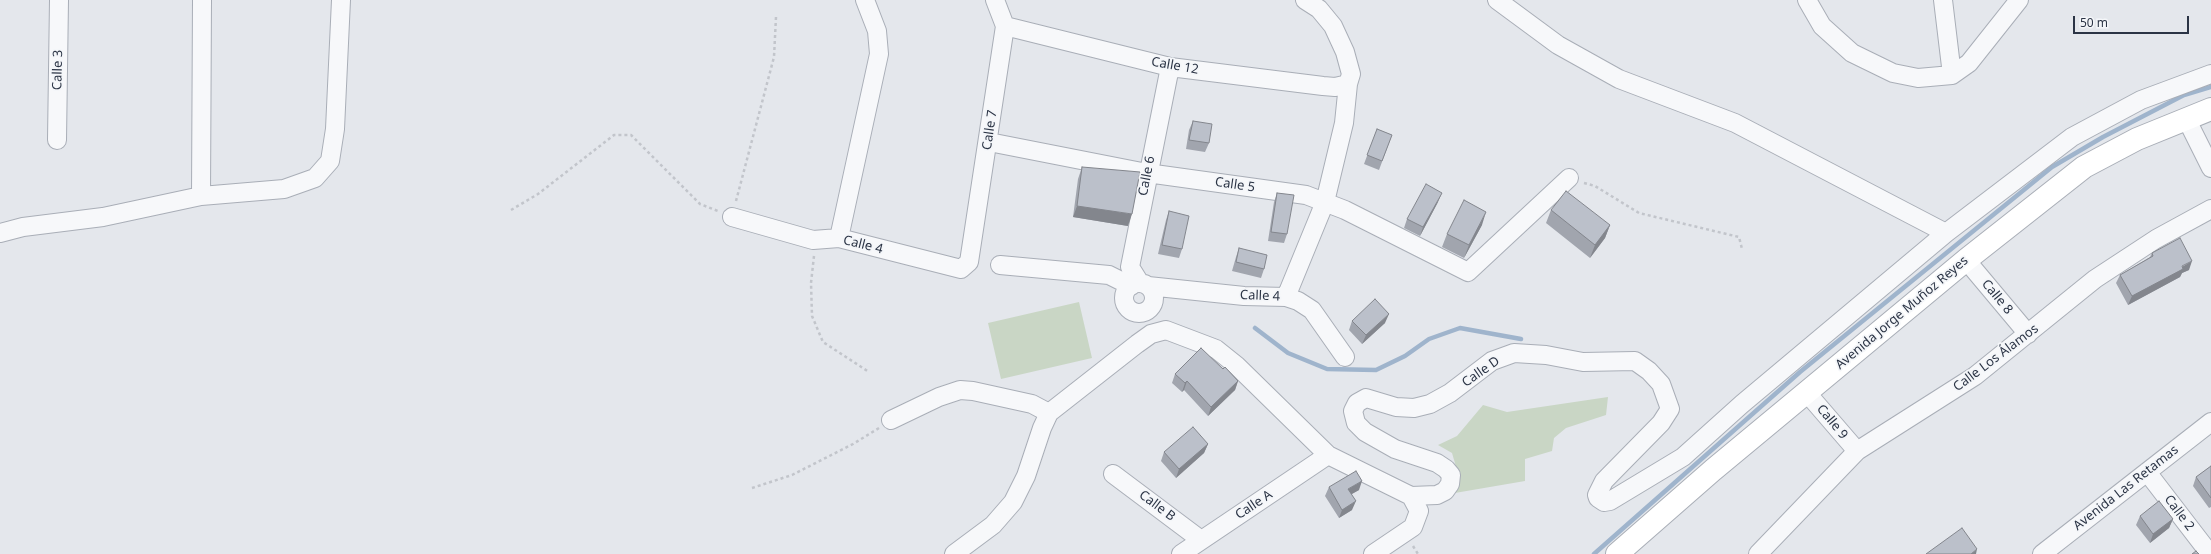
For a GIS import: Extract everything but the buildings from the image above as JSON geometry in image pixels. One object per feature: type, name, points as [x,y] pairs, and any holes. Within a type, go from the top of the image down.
[{"type":"street","name":"Calle 3","points":[[57,140],[59,0]]},
{"type":"street","points":[[202,0],[202,196]]},
{"type":"street","points":[[0,233],[23,227],[103,217],[202,196],[284,189],[315,178],[330,161],[335,129],[341,0]]},
{"type":"street","points":[[839,238],[879,54],[877,31],[865,0]]},
{"type":"street","name":"Calle 7","points":[[969,262],[989,142],[1005,26],[995,0]]},
{"type":"street","points":[[1286,297],[1325,202],[1344,123],[1348,84],[1351,74],[1345,52],[1333,26],[1319,9],[1305,0]]},
{"type":"street","points":[[1497,0],[1558,45],[1619,79],[1736,123],[1946,233],[2072,137],[2140,100],[2211,74]]},
{"type":"street","points":[[1807,0],[1822,26],[1859,56],[1893,73],[1918,78],[1952,75],[1969,63],[2019,0]]},
{"type":"street","points":[[1943,0],[1952,75]]},
{"type":"street","name":"Calle 12","points":[[1005,26],[1170,66],[1323,86],[1335,87],[1348,84]]},
{"type":"street","name":"Calle 6","points":[[1139,285],[1130,267],[1147,173],[1170,66]]},
{"type":"street","name":"Avenida Jorge Muñoz Reyes","points":[[1617,554],[1713,470],[1966,260],[2084,167],[2137,139],[2211,109]]},
{"type":"street","points":[[2186,118],[2211,168]]},
{"type":"street","name":"Calle 5","points":[[989,142],[1147,173],[1306,195],[1345,210],[1468,272],[1568,178]]},
{"type":"street","name":"Calle Los Álamos","points":[[1758,554],[1857,451],[1975,376],[2095,279],[2156,240],[2211,209]]},
{"type":"street","name":"Calle 4","points":[[732,217],[814,240],[839,238],[961,269],[969,262]]},
{"type":"street","name":"Calle D","points":[[1151,334],[1166,330],[1216,349],[1236,365],[1328,455],[1411,496],[1437,495],[1445,491],[1450,484],[1451,475],[1446,469],[1437,463],[1395,449],[1365,432],[1356,423],[1353,411],[1357,403],[1366,398],[1396,407],[1414,408],[1430,404],[1450,393],[1492,361],[1514,353],[1546,355],[1583,362],[1635,361],[1649,371],[1661,384],[1670,409],[1661,423],[1604,481],[1597,495],[1598,498],[1604,502],[1610,501],[1683,457],[1742,404],[1946,233]]},
{"type":"street","name":"Calle 8","points":[[1966,260],[2028,334]]},
{"type":"street","name":"Calle 4","points":[[1000,265],[1108,275],[1139,285],[1244,296],[1286,297],[1298,301],[1312,310],[1345,357]]},
{"type":"street","points":[[1139,285],[1153,294],[1153,303],[1151,308],[1143,312],[1131,311],[1127,306],[1124,295],[1139,285]]},
{"type":"street","points":[[954,554],[993,524],[1013,502],[1026,476],[1042,428],[1049,414],[1151,334],[1143,312]]},
{"type":"street","points":[[891,420],[939,396],[960,390],[973,391],[1032,404],[1049,414]]},
{"type":"street","name":"Calle 9","points":[[1807,393],[1857,451]]},
{"type":"street","name":"Avenida Las Retamas","points":[[2054,550],[2147,472],[2211,422]]},
{"type":"street","name":"Calle A","points":[[1181,554],[1328,455]]},
{"type":"street","name":"Calle 2","points":[[2147,472],[2210,554]]},
{"type":"street","name":"Calle B","points":[[1113,474],[1202,540]]},
{"type":"street","points":[[1373,554],[1413,527],[1420,512],[1411,496]]},
{"type":"path","points":[[511,210],[538,194],[614,135],[632,135],[700,204],[732,217],[774,56],[776,17]]},
{"type":"path","points":[[1568,178],[1595,186],[1639,213],[1739,237],[1742,249]]},
{"type":"path","points":[[839,238],[813,257],[811,283],[812,316],[823,342],[868,372]]},
{"type":"path","points":[[752,488],[792,475],[853,444],[891,420]]},
{"type":"green space","points":[[1079,302],[1092,358],[1001,379],[988,323]]},
{"type":"green space","points":[[1608,397],[1606,415],[1566,428],[1554,438],[1552,451],[1525,459],[1525,481],[1449,494],[1457,470],[1452,453],[1438,445],[1457,436],[1483,405],[1507,412]]},
{"type":"waterway","points":[[1594,554],[1800,372],[2052,167],[2103,137],[2184,95],[2211,87]]},
{"type":"waterway","points":[[1255,328],[1288,353],[1327,369],[1376,370],[1405,356],[1429,339],[1460,328],[1521,339]]}]
